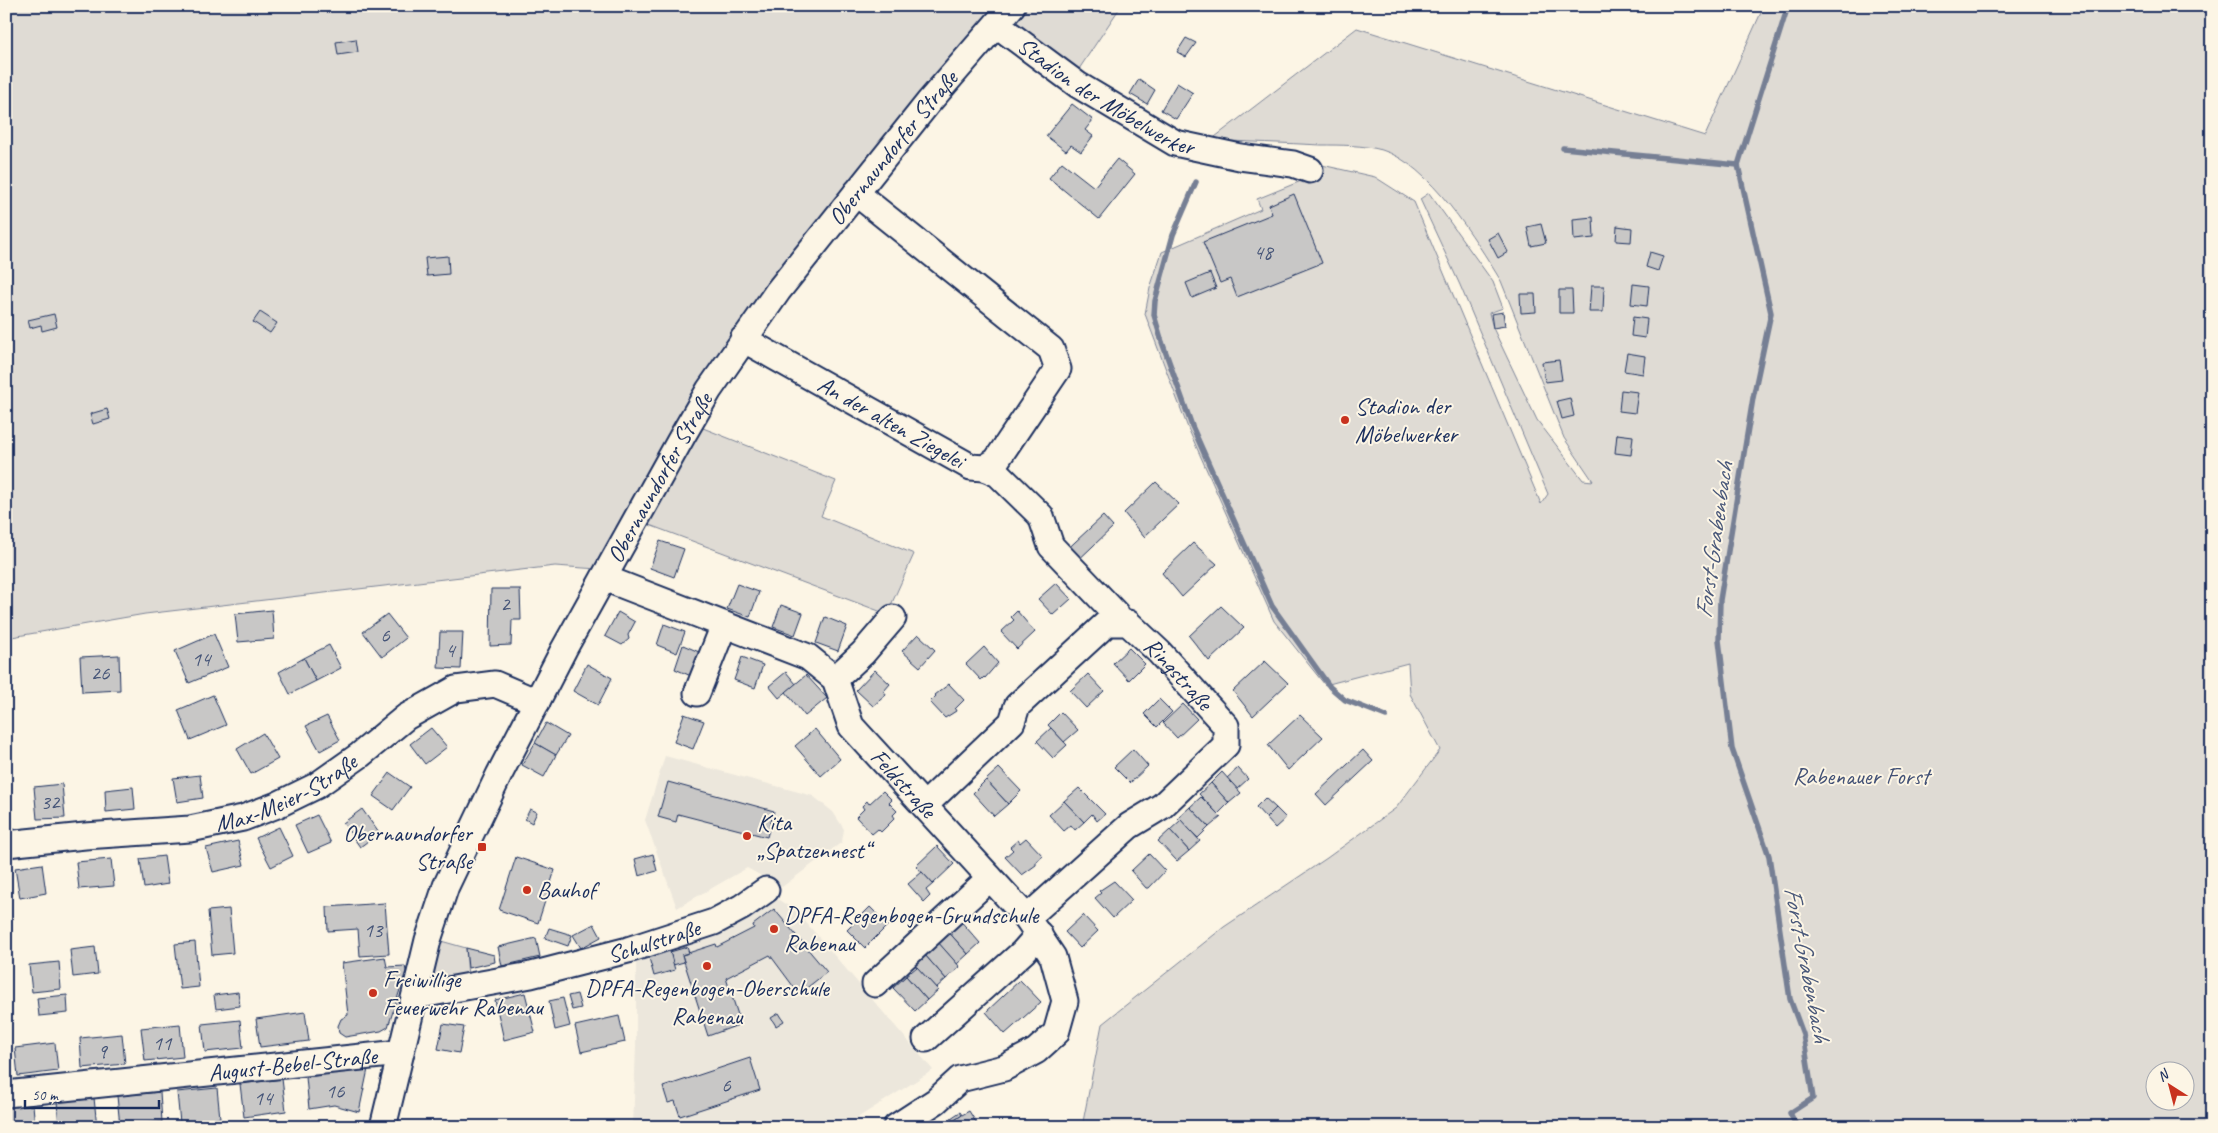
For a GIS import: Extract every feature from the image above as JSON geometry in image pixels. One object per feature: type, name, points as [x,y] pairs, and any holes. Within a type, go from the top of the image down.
[{"type":"street","name":"Stadion der Möbelwerker","points":[[1005,16],[1078,85],[1175,143],[1293,164],[1310,170]]},
{"type":"street","name":"Obernaundorfer Straße","points":[[384,1127],[428,940],[446,886],[499,775],[537,702],[709,390],[743,339],[928,103],[1005,16]]},
{"type":"street","name":"An der alten Ziegelei","points":[[743,339],[971,466],[984,468],[996,461],[1058,369],[1052,348],[856,194]]},
{"type":"street","points":[[984,468],[998,474],[1041,516],[1051,546],[1116,614]]},
{"type":"street","points":[[604,578],[808,657],[835,679],[863,653],[893,618]]},
{"type":"street","name":"Ringstraße","points":[[924,805],[1012,722],[1017,706],[1107,623],[1128,623],[1159,652],[1226,726],[1226,745],[1162,806],[1129,826],[1033,926]]},
{"type":"street","points":[[697,693],[724,625]]},
{"type":"street","name":"Feldstraße","points":[[835,679],[851,726],[1033,926],[1053,957],[1065,1001],[1056,1033],[1036,1051],[1004,1068],[960,1078],[936,1101],[896,1127]]},
{"type":"street","name":"Max-Meier-Straße","points":[[6,844],[85,836],[190,829],[243,818],[277,805],[316,786],[360,755],[406,717],[456,689],[495,684],[537,702]]},
{"type":"street","points":[[875,984],[990,878]]},
{"type":"street","name":"Schulstraße","points":[[415,996],[531,975],[628,950],[714,922],[742,907],[766,890]]},
{"type":"street","points":[[926,1039],[1023,952],[1033,926]]},
{"type":"street","name":"August-Bebel-Straße","points":[[6,1094],[400,1053]]},
{"type":"shaded area","name":"Kita „Spatzennest“","points":[[665,756],[813,796],[833,812],[844,829],[842,842],[782,887],[747,868],[677,908],[645,820]]},
{"type":"shaded area","points":[[773,896],[797,912],[933,1070],[843,1127],[633,1127],[636,1046],[636,962],[648,954]]},
{"type":"green space","points":[[6,6],[1012,6],[683,420],[836,481],[821,516],[914,554],[887,614],[628,517],[598,569],[555,566],[145,614],[6,638]]},
{"type":"green space","points":[[1023,6],[1121,6],[1075,75],[1009,21]]},
{"type":"green space","name":"Rabenauer Forst","points":[[1764,6],[2212,6],[2212,1127],[1082,1127],[1102,1024],[1224,927],[1327,858],[1396,808],[1440,750],[1410,694],[1408,663],[1325,685],[1274,621],[1188,428],[1145,314],[1150,288],[1162,252],[1261,209],[1257,199],[1306,179],[1313,163],[1375,177],[1414,202],[1541,504],[1548,494],[1460,285],[1420,199],[1429,193],[1493,282],[1503,308],[1489,313],[1493,328],[1537,420],[1583,480],[1593,481],[1564,438],[1501,281],[1450,205],[1417,171],[1400,158],[1382,150],[1368,147],[1211,140],[1357,28],[1705,136]]},
{"type":"green space","points":[[441,941],[466,948],[468,978],[431,981]]},
{"type":"building","points":[[1186,38],[1196,43],[1186,57],[1177,52]]},
{"type":"building","points":[[356,39],[358,52],[338,55],[336,42]]},
{"type":"building","points":[[1139,79],[1155,90],[1147,104],[1130,94]]},
{"type":"building","points":[[1177,83],[1193,93],[1176,119],[1161,110]]},
{"type":"building","points":[[1072,104],[1093,120],[1085,130],[1093,136],[1081,152],[1071,145],[1066,151],[1046,136]]},
{"type":"building","points":[[1117,159],[1135,174],[1099,219],[1049,178],[1062,162],[1094,187]]},
{"type":"building","points":[[1294,194],[1322,263],[1237,297],[1230,279],[1220,283],[1203,242],[1272,214],[1269,205]]},
{"type":"building","points":[[1593,217],[1594,238],[1574,240],[1573,219]]},
{"type":"building","points":[[1541,224],[1546,243],[1531,246],[1527,227]]},
{"type":"building","points":[[1617,226],[1632,228],[1631,242],[1616,241]]},
{"type":"building","points":[[1498,233],[1508,252],[1498,258],[1488,239]]},
{"type":"building","points":[[1650,252],[1663,256],[1658,271],[1646,267]]},
{"type":"building","points":[[448,256],[449,274],[427,276],[425,258]]},
{"type":"building","points":[[1210,273],[1216,288],[1192,298],[1186,283]]},
{"type":"building","points":[[1633,284],[1649,286],[1647,306],[1631,304]]},
{"type":"building","points":[[1591,286],[1604,286],[1603,312],[1589,312]]},
{"type":"building","points":[[1559,290],[1572,290],[1573,313],[1559,313]]},
{"type":"building","points":[[1520,294],[1535,294],[1536,312],[1521,313]]},
{"type":"building","points":[[260,312],[277,323],[270,333],[253,322]]},
{"type":"building","points":[[1503,312],[1505,326],[1493,328],[1491,314]]},
{"type":"building","points":[[54,314],[57,327],[42,331],[41,325],[30,328],[28,320]]},
{"type":"building","points":[[1633,317],[1647,319],[1645,338],[1631,336]]},
{"type":"building","points":[[1627,353],[1645,356],[1643,374],[1624,371]]},
{"type":"building","points":[[1559,360],[1562,380],[1545,382],[1542,362]]},
{"type":"building","points":[[1621,390],[1638,392],[1635,413],[1619,411]]},
{"type":"building","points":[[1570,398],[1574,416],[1562,419],[1557,401]]},
{"type":"building","points":[[107,409],[110,419],[93,424],[90,414]]},
{"type":"building","points":[[1617,434],[1633,436],[1631,455],[1615,453]]},
{"type":"building","points":[[1156,482],[1179,504],[1144,537],[1124,513]]},
{"type":"building","points":[[1103,516],[1113,527],[1072,566],[1061,555]]},
{"type":"building","points":[[660,541],[684,549],[674,577],[650,568]]},
{"type":"building","points":[[1193,543],[1217,564],[1182,597],[1162,573]]},
{"type":"building","points":[[1056,583],[1071,599],[1053,615],[1038,599]]},
{"type":"building","points":[[737,584],[759,592],[750,617],[727,609]]},
{"type":"building","points":[[491,589],[520,589],[521,620],[512,620],[511,645],[490,646]]},
{"type":"building","points":[[781,605],[803,613],[795,635],[773,627]]},
{"type":"building","points":[[1221,606],[1244,628],[1209,661],[1189,636]]},
{"type":"building","points":[[272,610],[274,639],[238,642],[235,614]]},
{"type":"building","points":[[1017,611],[1035,632],[1017,649],[1001,632],[1014,620],[1011,617]]},
{"type":"building","points":[[618,612],[635,622],[628,635],[629,639],[622,645],[605,636]]},
{"type":"building","points":[[387,614],[406,638],[382,657],[363,632]]},
{"type":"building","points":[[825,617],[847,626],[838,651],[816,643]]},
{"type":"building","points":[[664,624],[685,632],[677,653],[657,645]]},
{"type":"building","points":[[440,632],[463,632],[461,669],[438,668]]},
{"type":"building","points":[[214,634],[228,667],[189,683],[175,651]]},
{"type":"building","points":[[918,634],[935,650],[920,667],[902,651]]},
{"type":"building","points":[[329,645],[341,668],[316,681],[304,658]]},
{"type":"building","points":[[683,645],[699,652],[691,676],[675,669]]},
{"type":"building","points":[[984,647],[998,663],[981,680],[966,664]]},
{"type":"building","points":[[1129,648],[1145,664],[1129,680],[1113,663]]},
{"type":"building","points":[[119,655],[120,690],[82,692],[80,657]]},
{"type":"building","points":[[742,657],[763,665],[755,688],[734,680]]},
{"type":"building","points":[[304,658],[316,681],[290,694],[279,672]]},
{"type":"building","points":[[1265,661],[1288,683],[1253,716],[1233,691]]},
{"type":"building","points":[[587,664],[612,678],[598,705],[573,691]]},
{"type":"building","points":[[875,670],[890,684],[884,691],[886,695],[873,706],[856,690]]},
{"type":"building","points":[[786,672],[796,684],[779,698],[769,686]]},
{"type":"building","points":[[1088,674],[1104,691],[1086,708],[1070,691]]},
{"type":"building","points":[[806,675],[827,698],[805,716],[786,692]]},
{"type":"building","points":[[949,684],[964,700],[955,709],[956,711],[945,718],[930,702],[935,695]]},
{"type":"building","points":[[213,695],[226,725],[190,740],[178,710]]},
{"type":"building","points":[[1159,699],[1172,712],[1157,727],[1144,714]]},
{"type":"building","points":[[1183,704],[1197,719],[1177,738],[1163,723]]},
{"type":"building","points":[[1061,712],[1078,730],[1064,742],[1048,725]]},
{"type":"building","points":[[684,714],[704,721],[693,749],[674,742]]},
{"type":"building","points":[[1300,715],[1323,737],[1288,770],[1268,745]]},
{"type":"building","points":[[327,716],[340,740],[320,751],[306,726]]},
{"type":"building","points":[[546,723],[568,736],[556,755],[535,743]]},
{"type":"building","points":[[431,728],[447,747],[425,764],[410,744]]},
{"type":"building","points":[[1051,728],[1067,745],[1053,758],[1037,741]]},
{"type":"building","points":[[815,729],[840,759],[821,776],[795,746]]},
{"type":"building","points":[[263,733],[278,759],[251,774],[237,749]]},
{"type":"building","points":[[535,743],[556,755],[544,777],[522,765]]},
{"type":"building","points":[[1133,749],[1148,766],[1130,783],[1114,767]]},
{"type":"building","points":[[1363,750],[1373,761],[1326,805],[1316,794]]},
{"type":"building","points":[[999,768],[1021,791],[1008,804],[986,780]]},
{"type":"building","points":[[1238,768],[1248,779],[1237,789],[1227,778]]},
{"type":"building","points":[[1222,772],[1241,793],[1229,803],[1211,783]]},
{"type":"building","points":[[390,773],[410,787],[393,810],[373,796]]},
{"type":"building","points":[[200,775],[203,798],[177,802],[173,778]]},
{"type":"building","points":[[986,780],[1008,804],[994,816],[973,793]]},
{"type":"building","points":[[668,782],[774,811],[767,837],[678,814],[676,822],[658,817]]},
{"type":"building","points":[[1211,783],[1229,803],[1218,814],[1199,794]]},
{"type":"building","points":[[62,784],[65,818],[37,819],[34,787]]},
{"type":"building","points":[[133,787],[135,809],[106,812],[105,790]]},
{"type":"building","points":[[1079,788],[1105,814],[1097,821],[1092,814],[1084,822],[1064,801]]},
{"type":"building","points":[[883,791],[892,800],[889,803],[897,811],[893,815],[895,818],[881,832],[878,829],[872,834],[856,817],[864,809],[862,806],[867,801],[869,804]]},
{"type":"building","points":[[1201,797],[1221,817],[1209,827],[1190,807]]},
{"type":"building","points":[[1265,798],[1276,808],[1266,818],[1256,807]]},
{"type":"building","points":[[1064,801],[1084,822],[1075,830],[1071,825],[1064,831],[1049,815]]},
{"type":"building","points":[[1190,807],[1209,827],[1198,838],[1178,818]]},
{"type":"building","points":[[1276,808],[1286,818],[1275,828],[1266,818]]},
{"type":"building","points":[[362,809],[379,833],[360,847],[343,823]]},
{"type":"building","points":[[530,809],[537,812],[532,823],[525,819]]},
{"type":"building","points":[[317,815],[331,843],[308,853],[295,825]]},
{"type":"building","points":[[1181,820],[1200,841],[1189,851],[1170,830]]},
{"type":"building","points":[[279,827],[293,856],[271,867],[256,838]]},
{"type":"building","points":[[1170,830],[1189,851],[1177,861],[1158,841]]},
{"type":"building","points":[[1026,838],[1043,856],[1036,862],[1036,865],[1022,875],[1005,857],[1013,850],[1010,847],[1018,840],[1020,843]]},
{"type":"building","points":[[238,841],[244,865],[213,872],[206,848]]},
{"type":"building","points":[[937,846],[954,864],[933,884],[916,866]]},
{"type":"building","points":[[653,854],[657,871],[639,876],[635,859]]},
{"type":"building","points":[[1149,854],[1165,871],[1149,888],[1146,888],[1131,871]]},
{"type":"building","points":[[164,856],[168,884],[144,888],[140,859]]},
{"type":"building","name":"Bauhof","points":[[516,857],[555,870],[538,923],[499,910]]},
{"type":"building","points":[[111,859],[114,886],[79,889],[76,862]]},
{"type":"building","points":[[42,864],[46,893],[20,898],[15,868]]},
{"type":"building","points":[[922,872],[933,884],[926,890],[930,896],[924,902],[908,884]]},
{"type":"building","points":[[1114,881],[1132,900],[1113,918],[1095,898],[1101,893],[1099,891]]},
{"type":"building","points":[[385,903],[389,954],[360,956],[358,929],[328,931],[327,907]]},
{"type":"building","points":[[870,907],[888,925],[865,948],[847,930]]},
{"type":"building","points":[[229,909],[233,953],[212,955],[208,911]]},
{"type":"building","points":[[774,909],[827,972],[799,994],[770,955],[726,978],[741,1024],[708,1036],[682,955],[716,944],[717,947],[754,928],[753,925]]},
{"type":"building","points":[[1083,915],[1098,931],[1080,948],[1065,932]]},
{"type":"building","points":[[958,918],[980,943],[968,954],[946,929]]},
{"type":"building","points":[[594,924],[601,937],[581,948],[573,935]]},
{"type":"building","points":[[549,928],[572,935],[568,946],[545,938]]},
{"type":"building","points":[[946,929],[968,954],[957,964],[935,939]]},
{"type":"building","points":[[536,938],[540,957],[502,966],[498,947]]},
{"type":"building","points":[[937,941],[960,967],[946,979],[924,954]]},
{"type":"building","points":[[195,942],[199,987],[180,989],[175,944]]},
{"type":"building","points":[[95,947],[98,974],[73,977],[70,950]]},
{"type":"building","points":[[687,947],[689,953],[682,955],[684,962],[673,965],[670,952]]},
{"type":"building","points":[[466,948],[494,955],[495,962],[468,968]]},
{"type":"building","points":[[669,948],[675,970],[654,976],[648,954]]},
{"type":"building","points":[[924,954],[946,979],[936,988],[913,963]]},
{"type":"building","name":"Freiwillige Feuerwehr Rabenau","points":[[385,957],[387,967],[405,966],[406,971],[388,1027],[381,1031],[345,1037],[339,1033],[338,1026],[341,1019],[348,1015],[342,963]]},
{"type":"building","points":[[59,962],[61,989],[32,992],[29,965]]},
{"type":"building","points":[[917,967],[938,990],[927,1000],[906,976]]},
{"type":"building","points":[[906,976],[927,1000],[915,1011],[893,988]]},
{"type":"building","points":[[1020,980],[1041,1002],[1005,1034],[986,1012]]},
{"type":"building","points":[[238,992],[240,1006],[216,1009],[214,995]]},
{"type":"building","points":[[525,993],[535,1032],[504,1040],[495,1000]]},
{"type":"building","points":[[577,994],[581,1008],[572,1010],[568,996]]},
{"type":"building","points":[[67,995],[68,1013],[39,1016],[37,998]]},
{"type":"building","points":[[563,998],[570,1026],[555,1030],[549,1001]]},
{"type":"building","points":[[305,1012],[309,1041],[260,1047],[256,1019]]},
{"type":"building","points":[[779,1013],[784,1021],[776,1026],[771,1018]]},
{"type":"building","points":[[619,1016],[625,1042],[581,1052],[575,1026]]},
{"type":"building","points":[[240,1020],[243,1048],[205,1052],[202,1024]]},
{"type":"building","points":[[180,1024],[183,1057],[145,1061],[141,1028]]},
{"type":"building","points":[[443,1024],[464,1027],[459,1053],[438,1049]]},
{"type":"building","points":[[122,1034],[125,1064],[82,1068],[80,1038]]},
{"type":"building","points":[[55,1043],[58,1071],[18,1076],[15,1048]]},
{"type":"building","points":[[750,1058],[760,1090],[680,1116],[675,1101],[668,1103],[663,1087]]},
{"type":"building","points":[[368,1069],[359,1112],[334,1105],[309,1109],[306,1077]]},
{"type":"building","points":[[282,1079],[286,1111],[244,1117],[240,1084]]},
{"type":"building","points":[[217,1088],[220,1118],[180,1123],[177,1092]]},
{"type":"building","points":[[160,1092],[162,1122],[120,1126],[117,1096]]},
{"type":"building","points":[[94,1098],[97,1127],[59,1127],[57,1101]]},
{"type":"building","points":[[33,1105],[35,1127],[6,1127],[6,1108]]},
{"type":"building","points":[[969,1111],[979,1127],[945,1127],[962,1115]]},
{"type":"building","points":[[960,1112],[962,1115],[953,1121],[951,1118]]},
{"type":"building","points":[[308,1122],[308,1127],[298,1127],[298,1123]]},
{"type":"building","points":[[445,1122],[467,1126],[467,1127],[444,1127]]},
{"type":"waterway","name":"Forst-Grabenbach","points":[[1788,6],[1738,165],[1771,313],[1753,398],[1720,600],[1719,640],[1732,749],[1769,856],[1790,999],[1803,1034],[1813,1098],[1790,1113],[1797,1127]]},
{"type":"waterway","points":[[1563,148],[1738,165]]},
{"type":"waterway","points":[[1196,182],[1173,235],[1155,301],[1154,315],[1162,342],[1192,426],[1272,606],[1330,687],[1345,700],[1386,716]]},
{"type":"place","name":"Stadion der Möbelwerker","points":[[1345,420]]},
{"type":"place","name":"Kita „Spatzennest“","points":[[747,836]]},
{"type":"place","name":"Obernaundorfer Straße","points":[[482,847]]},
{"type":"place","name":"Bauhof","points":[[527,890]]},
{"type":"place","name":"DPFA-Regenbogen-Grundschule Rabenau","points":[[774,929]]},
{"type":"place","name":"DPFA-Regenbogen-Oberschule Rabenau","points":[[707,966]]},
{"type":"place","name":"Freiwillige Feuerwehr Rabenau","points":[[373,993]]}]
